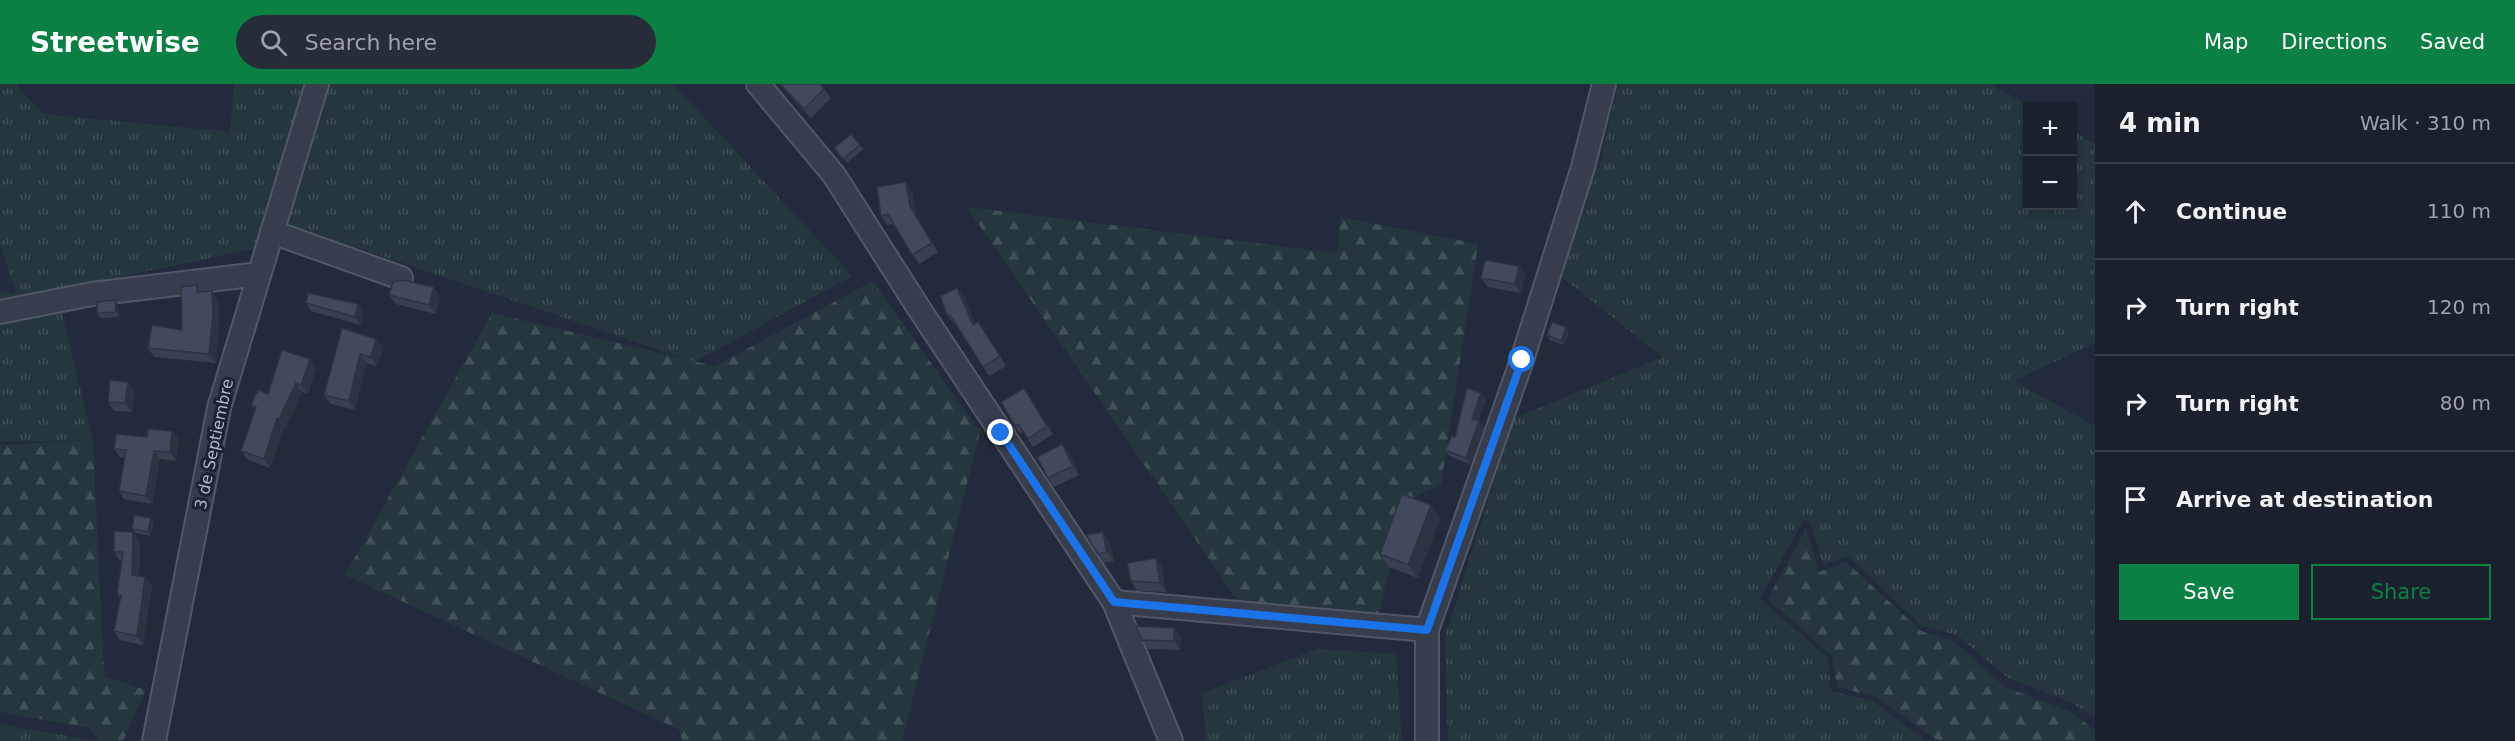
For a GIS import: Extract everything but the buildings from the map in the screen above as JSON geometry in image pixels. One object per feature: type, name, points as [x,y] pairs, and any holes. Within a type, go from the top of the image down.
[{"type":"street","name":"3 de Septiembre","points":[[154,741],[219,408],[317,84]]},
{"type":"street","points":[[758,84],[834,175],[918,307],[1114,602],[1171,741]]},
{"type":"street","points":[[1427,741],[1427,630],[1522,360],[1583,167],[1604,84]]},
{"type":"street","points":[[272,232],[401,278]]},
{"type":"street","points":[[0,312],[92,294],[259,274]]},
{"type":"street","points":[[1114,602],[1427,630]]},
{"type":"green space","points":[[0,84],[18,84],[18,87],[43,114],[230,132],[234,84],[673,84],[852,276],[694,362],[320,235],[32,295],[59,301],[93,440],[0,442],[0,291],[16,293],[0,244]]},
{"type":"green space","points":[[1618,84],[1990,84],[2023,102],[2023,210],[2077,210],[2077,133],[2095,144],[2095,343],[2014,381],[2095,426],[2095,717],[2070,702],[2008,678],[1957,635],[1922,626],[1848,556],[1823,565],[1810,521],[1803,521],[1760,599],[1828,658],[1831,691],[1873,701],[1926,741],[1448,741],[1445,636],[1514,418],[1663,357],[1558,274],[1594,166],[1599,168]]},
{"type":"green space","points":[[967,207],[1337,253],[1340,217],[1478,244],[1441,485],[1405,501],[1377,623],[1242,607]]},
{"type":"green space","points":[[873,281],[980,432],[902,741],[682,741],[680,730],[345,575],[492,313],[715,366]]},
{"type":"green space","points":[[93,440],[104,676],[146,690],[123,741],[99,741],[90,728],[0,712],[0,445]]},
{"type":"green space","points":[[1806,528],[1819,572],[1846,562],[1921,631],[1954,641],[2005,687],[2069,711],[2095,730],[2095,741],[1938,741],[1876,697],[1837,687],[1832,656],[1768,599]]},
{"type":"green space","points":[[1317,649],[1396,654],[1402,741],[1206,741],[1202,693]]},
{"type":"green space","points":[[0,724],[97,741],[0,741]]},
{"type":"route","points":[[1001,433],[1114,602],[1427,630],[1522,360]]}]
